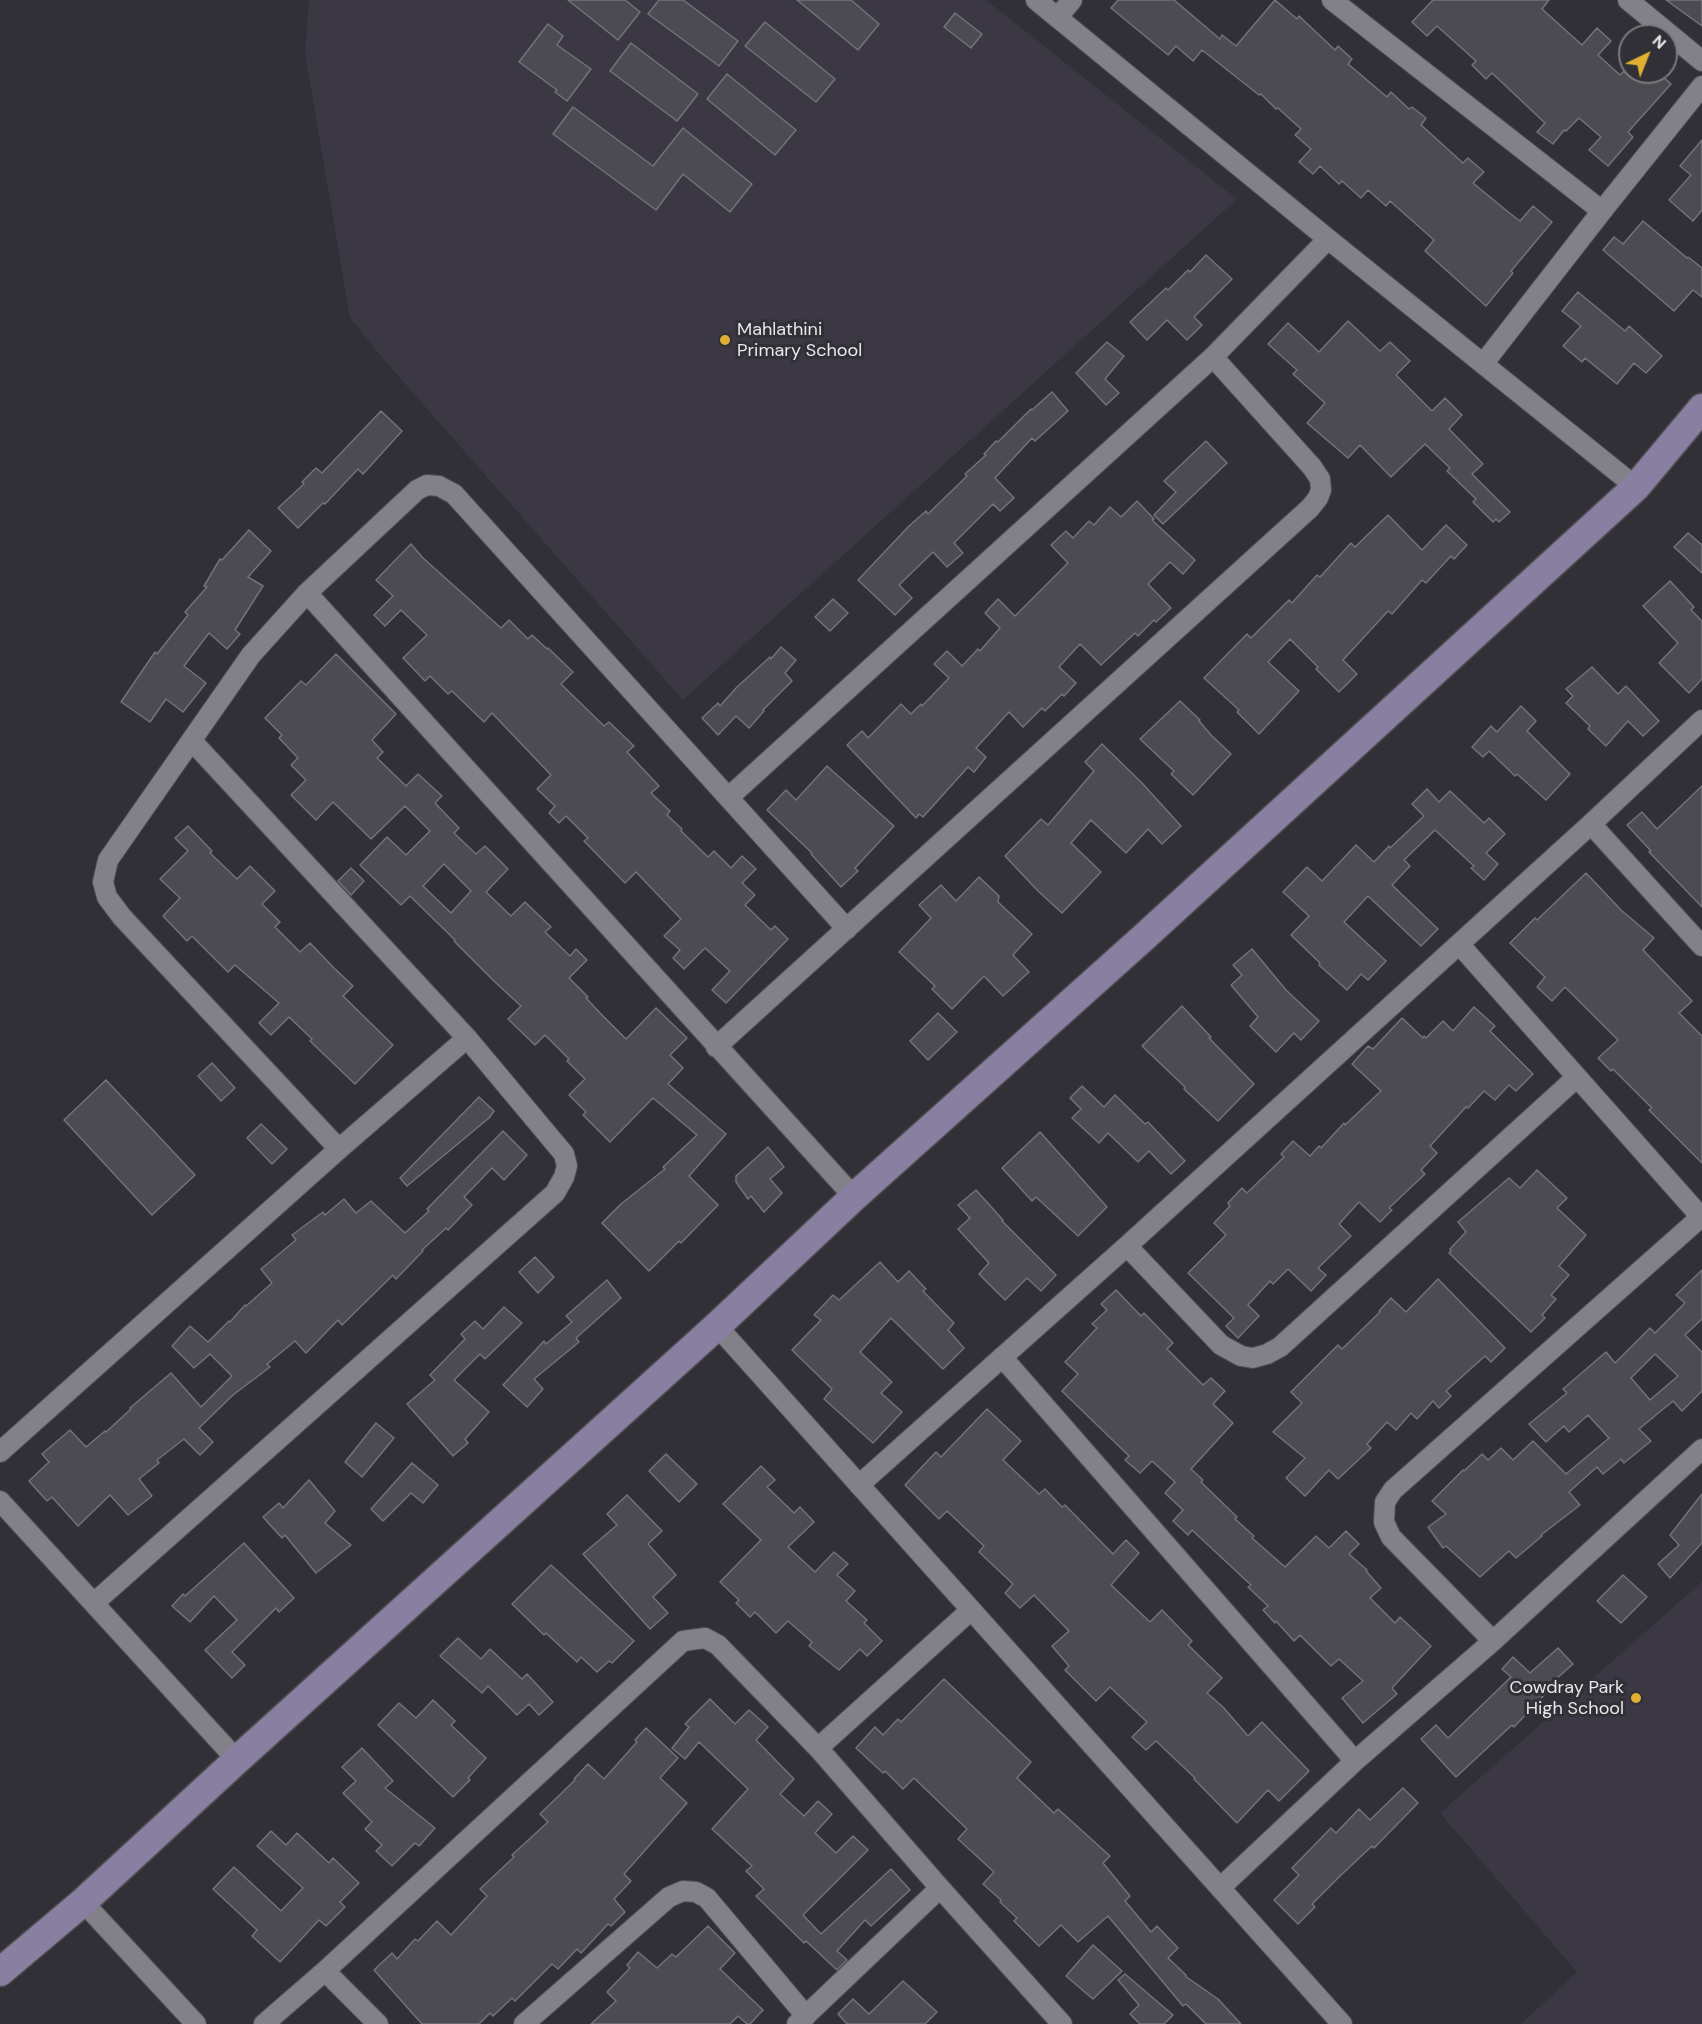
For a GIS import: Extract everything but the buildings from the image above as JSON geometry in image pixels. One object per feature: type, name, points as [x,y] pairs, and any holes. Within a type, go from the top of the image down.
[{"type":"street","points":[[1036,0],[1636,487]]},
{"type":"street","points":[[1059,17],[1072,0]]},
{"type":"street","points":[[1332,0],[1602,211]]},
{"type":"street","points":[[1628,0],[1702,61]]},
{"type":"street","points":[[1484,364],[1702,86]]},
{"type":"street","points":[[729,797],[1213,357],[1328,238]]},
{"type":"street","points":[[716,1047],[1310,508],[1318,498],[1321,490],[1320,479],[1312,467],[1213,357]]},
{"type":"street","points":[[0,1972],[84,1902],[237,1760],[717,1326],[854,1197],[1143,938],[1636,487],[1702,408]]},
{"type":"street","points":[[339,1149],[122,917],[107,897],[103,882],[108,860],[251,655],[308,593],[417,490],[427,485],[439,486],[454,494],[847,929]]},
{"type":"street","points":[[308,593],[854,1197]]},
{"type":"street","points":[[859,1485],[1127,1246],[1591,824],[1702,720]]},
{"type":"street","points":[[94,1603],[555,1193],[567,1166],[564,1154],[467,1038],[192,741]]},
{"type":"street","points":[[1591,824],[1702,946]]},
{"type":"street","points":[[1459,944],[1702,1218],[1393,1490],[1385,1502],[1384,1522],[1391,1537],[1493,1641]]},
{"type":"street","points":[[0,1452],[339,1149],[467,1038]]},
{"type":"street","points":[[1127,1246],[1221,1344],[1241,1356],[1253,1358],[1267,1354],[1280,1347],[1577,1077]]},
{"type":"street","points":[[717,1326],[1341,2024]]},
{"type":"street","points":[[1002,1357],[1354,1761]]},
{"type":"street","points":[[1220,1888],[1354,1761],[1493,1641],[1702,1449]]},
{"type":"street","points":[[0,1501],[237,1760]]},
{"type":"street","points":[[818,1748],[971,1610]]},
{"type":"street","points":[[264,2024],[325,1971],[683,1641],[705,1638],[718,1645],[818,1748],[1062,2024]]},
{"type":"street","points":[[524,2024],[669,1898],[683,1891],[696,1892],[707,1898],[801,2020],[940,1888]]},
{"type":"street","points":[[84,1902],[196,2024]]},
{"type":"street","points":[[325,1971],[378,2024]]},
{"type":"shaded area","name":"Mahlathini Primary School","points":[[309,0],[986,0],[1237,199],[683,700],[350,318],[305,53]]},
{"type":"shaded area","name":"Cowdray Park High School","points":[[1702,1582],[1702,2024],[1521,2024],[1577,1972],[1440,1813]]},
{"type":"place","name":"Mahlathini Primary School","points":[[725,340]]},
{"type":"place","name":"Cowdray Park High School","points":[[1636,1698]]}]
